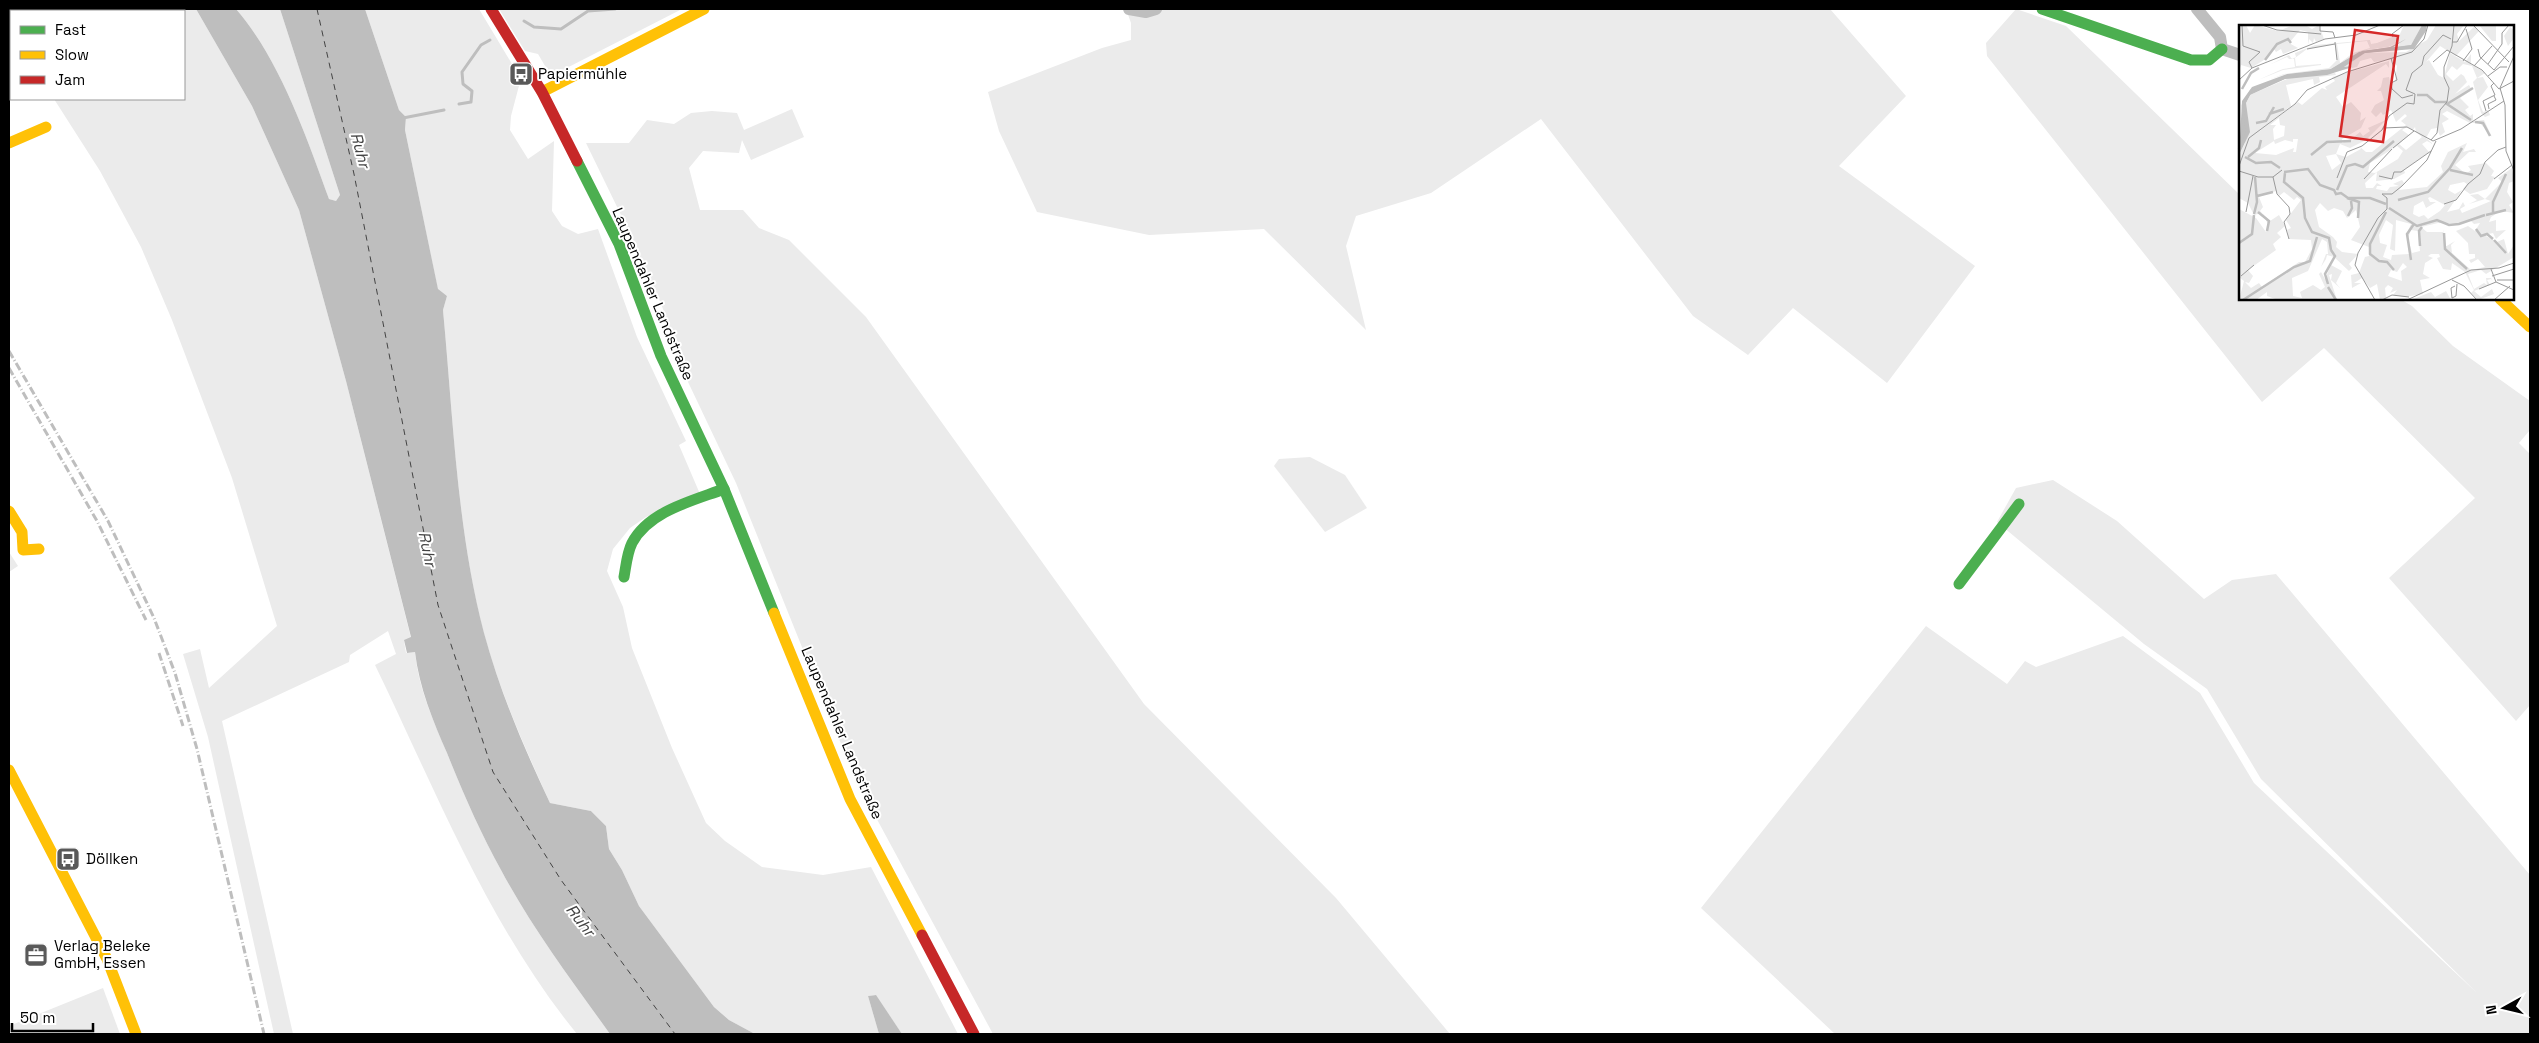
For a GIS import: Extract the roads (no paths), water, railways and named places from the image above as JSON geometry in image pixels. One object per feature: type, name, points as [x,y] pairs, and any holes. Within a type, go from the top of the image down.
[{"type":"main road","name":"Laupendahler Landstraße","points":[[491,9],[542,92],[619,244],[661,356],[724,489],[850,798],[974,1034]]},
{"type":"main road","points":[[542,92],[704,9]]},
{"type":"main road","points":[[2042,9],[2200,62],[2214,59],[2222,49]]},
{"type":"main road","points":[[9,143],[46,127]]},
{"type":"main road","points":[[2501,300],[2530,327]]},
{"type":"main road","points":[[624,578],[632,543],[642,530],[656,518],[724,489]]},
{"type":"main road","points":[[1959,584],[2019,504]]},
{"type":"main road","points":[[9,511],[22,532],[23,550],[39,549]]},
{"type":"main road","points":[[9,770],[106,960],[136,1034]]},
{"type":"street","points":[[1128,9],[1146,12],[1156,9]]},
{"type":"street","points":[[2197,9],[2220,37],[2222,49],[2239,55]]},
{"type":"water","name":"Ruhr","points":[[196,9],[236,9],[252,29],[279,75],[301,125],[329,199],[336,201],[340,195],[280,9],[365,9],[399,110],[406,117],[405,130],[438,289],[447,296],[443,310],[462,514],[475,594],[484,633],[505,698],[550,803],[591,811],[606,826],[609,849],[622,870],[639,906],[714,1007],[729,1020],[755,1034],[610,1034],[539,933],[501,870],[472,812],[427,704],[415,652],[407,653],[404,640],[411,637],[346,381],[299,210],[252,106]]},
{"type":"water","points":[[876,995],[902,1034],[879,1034],[868,996]]},
{"type":"waterway","points":[[524,21],[534,27],[561,29],[588,11],[615,9]]},
{"type":"waterway","points":[[459,104],[471,102],[472,91],[463,84],[462,72],[481,45],[490,40]]},
{"type":"waterway","points":[[403,118],[444,110]]},
{"type":"railway","points":[[9,351],[108,521],[154,618],[175,673],[197,749],[264,1034]]},
{"type":"railway","points":[[9,368],[97,521],[146,620]]},
{"type":"railway","points":[[159,653],[183,726]]},
{"type":"place","name":"Papiermühle","points":[[521,74]]},
{"type":"place","name":"Döllken","points":[[68,859]]},
{"type":"place","name":"Verlag Beleke GmbH, Essen","points":[[36,955]]}]
